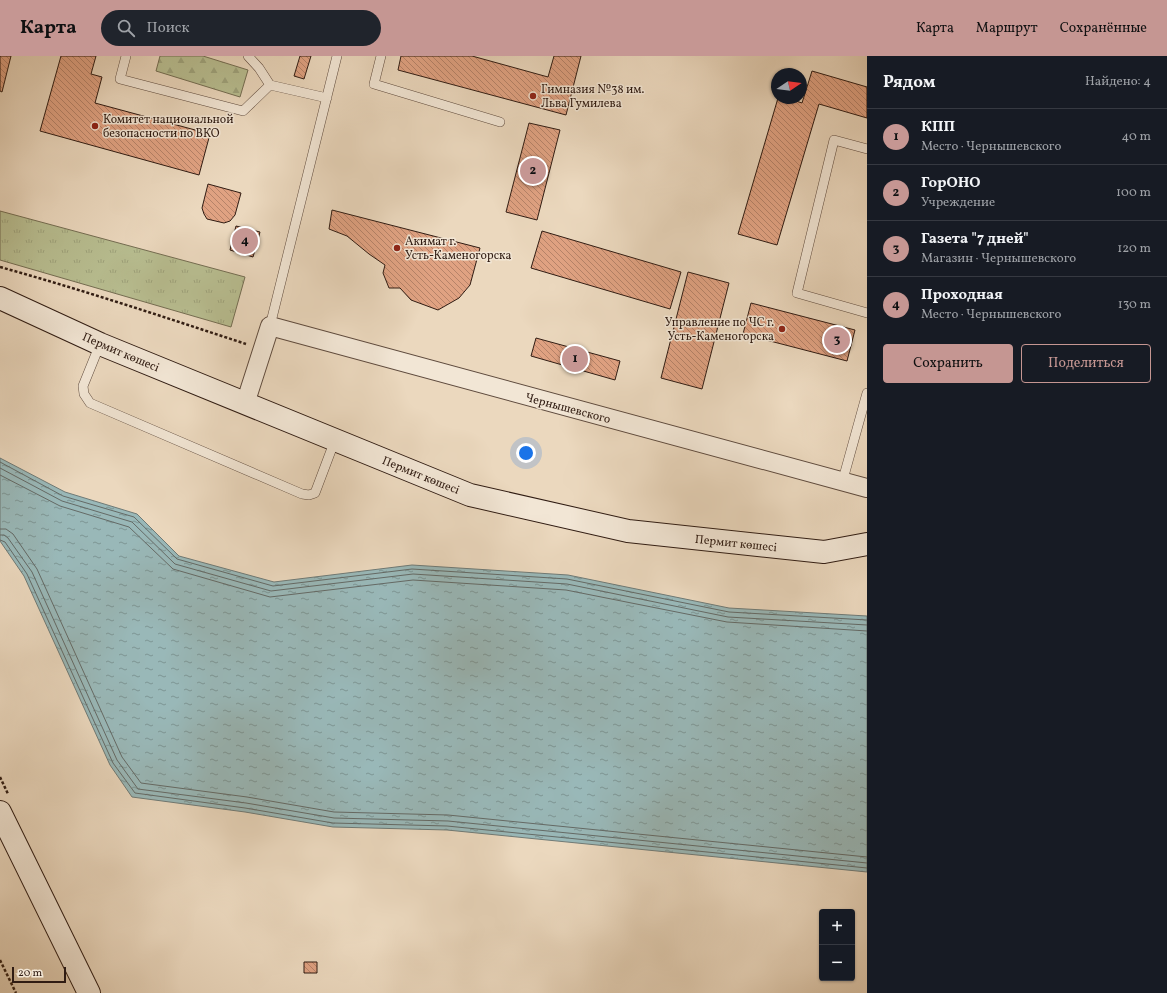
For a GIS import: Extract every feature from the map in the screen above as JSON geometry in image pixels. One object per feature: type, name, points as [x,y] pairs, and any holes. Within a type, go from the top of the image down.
[{"type":"main road","name":"Пермит көшесі","points":[[0,298],[100,344],[470,495],[628,531],[824,552],[867,544]]},
{"type":"main road","points":[[0,812],[89,993]]},
{"type":"street","points":[[245,404],[270,326]]},
{"type":"street","name":"Чернышевского","points":[[270,326],[842,483],[867,488]]},
{"type":"lane","points":[[126,56],[120,79],[243,111],[270,85]]},
{"type":"lane","points":[[248,56],[259,68],[270,85],[327,98]]},
{"type":"lane","points":[[270,326],[337,56]]},
{"type":"lane","points":[[381,56],[374,84],[500,122]]},
{"type":"lane","points":[[867,149],[834,140],[797,293],[867,313]]},
{"type":"lane","points":[[100,344],[83,386],[84,394],[90,403],[302,494],[309,495],[315,493],[335,440]]},
{"type":"lane","points":[[842,483],[867,393]]},
{"type":"path","points":[[0,267],[175,320],[252,346]]},
{"type":"path","points":[[0,960],[16,993]]},
{"type":"green space","points":[[160,56],[203,56],[248,70],[240,97],[156,71]]},
{"type":"green space","points":[[0,211],[245,277],[231,327],[0,260]]},
{"type":"water","points":[[0,458],[65,492],[137,514],[179,556],[274,582],[412,565],[568,575],[729,608],[867,616],[867,872],[447,830],[333,827],[245,812],[132,797],[110,765],[24,576],[0,541]]},
{"type":"building","points":[[0,56],[11,56],[2,92],[0,91]]},
{"type":"building","points":[[61,56],[96,56],[91,74],[102,77],[95,103],[210,134],[199,175],[40,131]]},
{"type":"building","points":[[300,56],[311,56],[304,79],[294,76]]},
{"type":"building","name":"Гимназия №38 им. Льва Гумилева","points":[[401,56],[472,56],[548,77],[554,56],[581,56],[566,115],[398,70]]},
{"type":"building","points":[[812,71],[867,87],[867,118],[819,104],[777,245],[738,234],[776,104],[807,104],[807,87]]},
{"type":"building","points":[[529,123],[560,130],[537,220],[506,212]]},
{"type":"building","points":[[208,184],[241,193],[235,215],[230,221],[224,223],[207,219],[204,214],[202,208]]},
{"type":"building","points":[[332,210],[480,248],[470,285],[459,298],[438,310],[411,300],[400,288],[389,288],[383,273],[385,265],[347,236],[329,229]]},
{"type":"building","points":[[236,226],[260,232],[253,257],[230,250]]},
{"type":"building","points":[[542,231],[681,272],[670,309],[531,268]]},
{"type":"building","points":[[688,272],[729,283],[702,389],[661,378]]},
{"type":"building","points":[[751,303],[855,330],[847,361],[743,334]]},
{"type":"building","points":[[536,338],[620,361],[615,380],[531,356]]},
{"type":"building","points":[[304,962],[317,962],[317,973],[304,973]]},
{"type":"place","name":"Гимназия №38 им. Льва Гумилева","points":[[533,96]]},
{"type":"place","name":"Комитет национальной безопасности по ВКО","points":[[95,126]]},
{"type":"place","name":"ГорОНО","points":[[533,171]]},
{"type":"place","name":"Проходная","points":[[245,241]]},
{"type":"place","name":"Акимат г. Усть-Каменогорска","points":[[397,248]]},
{"type":"place","name":"Управление по ЧС г. Усть-Каменогорска","points":[[782,329]]},
{"type":"place","name":"Газета \"7 дней\"","points":[[837,340]]},
{"type":"place","name":"КПП","points":[[575,359]]}]
